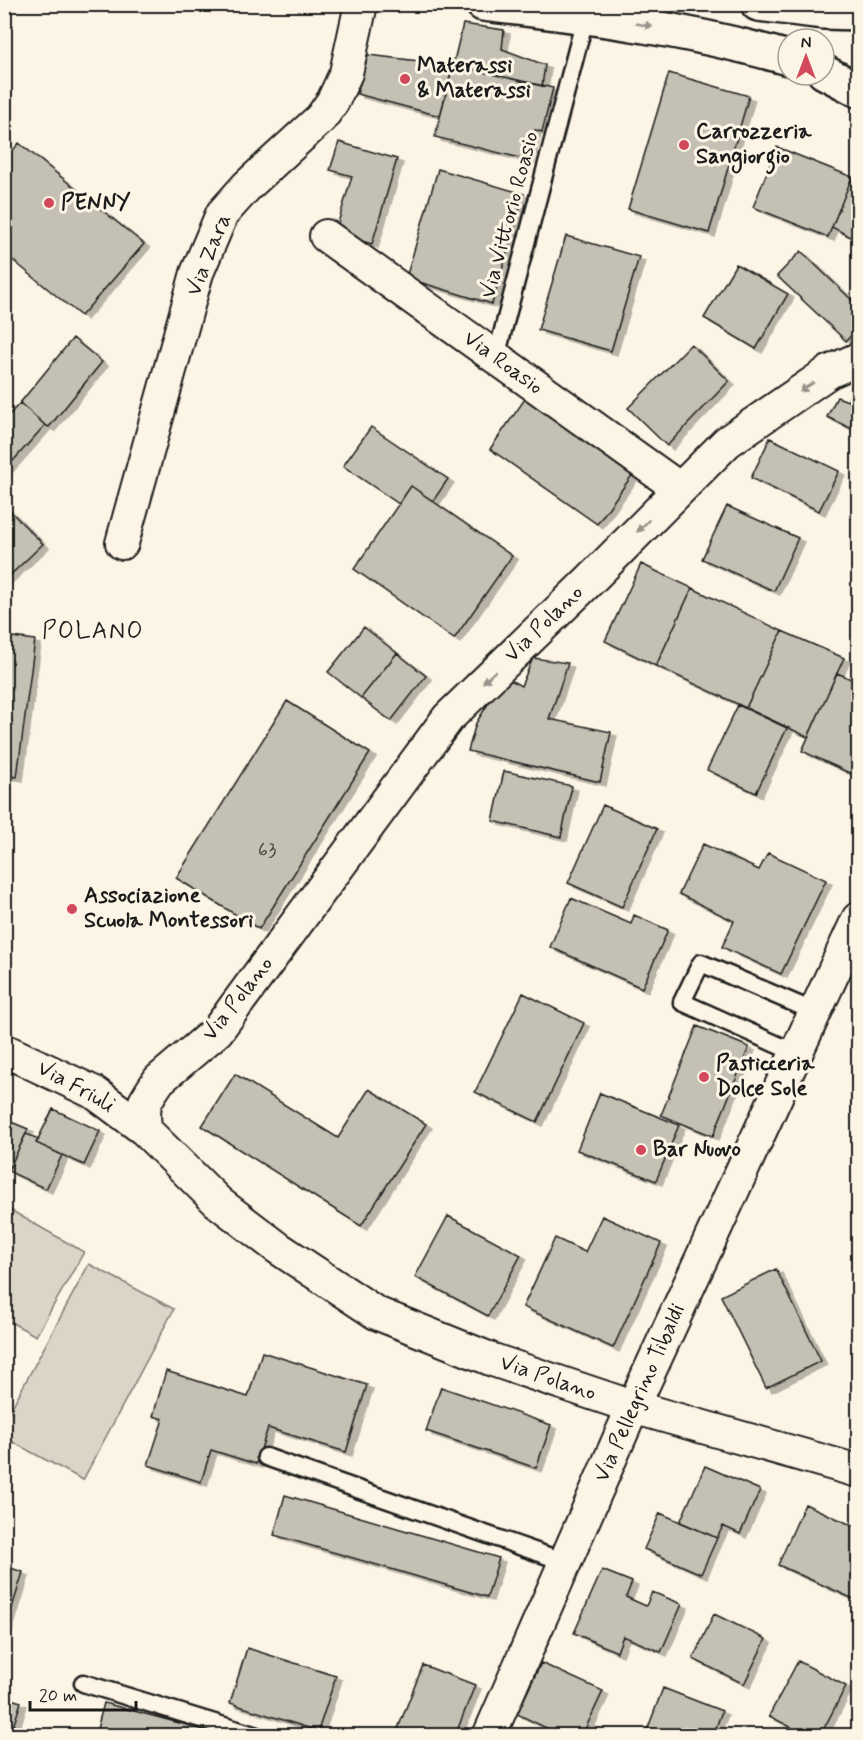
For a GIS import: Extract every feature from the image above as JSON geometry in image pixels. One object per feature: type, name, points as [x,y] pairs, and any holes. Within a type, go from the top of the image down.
[{"type":"main road","points":[[483,4],[586,15],[712,38],[776,55]]},
{"type":"main road","points":[[758,4],[824,12],[858,13]]},
{"type":"main road","points":[[836,78],[858,90]]},
{"type":"street","name":"Via Zara","points":[[122,543],[197,273],[222,214],[247,186],[321,118],[333,101],[346,73],[361,4]]},
{"type":"street","name":"Via Roasio","points":[[326,236],[680,489]]},
{"type":"street","name":"Via Polano","points":[[858,359],[829,372],[727,442],[448,718],[217,1031],[159,1080],[145,1102],[144,1114],[145,1130],[219,1203],[278,1248],[375,1313],[493,1359],[633,1407],[858,1471]]},
{"type":"street","name":"Via Pellegrino Tibaldi","points":[[489,1736],[633,1407],[858,919]]},
{"type":"street","name":"Via Friuli","points":[[4,1050],[95,1093],[145,1130]]},
{"type":"lane","name":"Via Vittorio Roasio","points":[[496,357],[586,15]]},
{"type":"lane","points":[[796,1053],[682,1002],[700,963],[815,1012]]},
{"type":"lane","points":[[266,1457],[565,1562]]},
{"type":"lane","points":[[83,1683],[257,1736]]},
{"type":"shaded area","points":[[5,1207],[84,1252],[36,1336],[5,1319]]},
{"type":"shaded area","points":[[89,1264],[174,1309],[83,1480],[5,1438],[4,1422]]},
{"type":"building","points":[[463,24],[504,30],[502,49],[545,65],[542,86],[453,65]]},
{"type":"building","name":"Materassi & Materassi","points":[[368,55],[453,65],[440,116],[357,94]]},
{"type":"building","points":[[453,65],[553,88],[542,132],[535,130],[528,160],[435,137]]},
{"type":"building","points":[[669,73],[749,96],[709,233],[628,209]]},
{"type":"building","points":[[339,142],[397,159],[372,244],[335,233],[352,176],[330,170]]},
{"type":"building","name":"PENNY","points":[[19,143],[144,244],[81,316],[4,253],[4,161]]},
{"type":"building","points":[[777,147],[852,177],[828,237],[753,207]]},
{"type":"building","points":[[438,169],[524,194],[492,304],[406,278]]},
{"type":"building","points":[[852,177],[858,180],[858,241],[832,227]]},
{"type":"building","points":[[566,236],[639,257],[611,351],[538,330]]},
{"type":"building","points":[[801,251],[858,306],[858,328],[846,341],[777,276]]},
{"type":"building","points":[[736,264],[788,294],[756,349],[704,318]]},
{"type":"building","points":[[73,338],[102,362],[49,427],[20,403]]},
{"type":"building","points":[[691,344],[729,381],[667,446],[628,408]]},
{"type":"building","points":[[858,390],[858,432],[827,417],[837,397],[848,401],[851,393]]},
{"type":"building","points":[[525,399],[633,474],[597,524],[490,449]]},
{"type":"building","points":[[20,403],[45,425],[4,471],[4,420]]},
{"type":"building","points":[[371,427],[448,479],[433,501],[411,486],[399,504],[343,466]]},
{"type":"building","points":[[770,438],[839,471],[819,511],[751,478]]},
{"type":"building","points":[[411,486],[512,556],[454,639],[354,569]]},
{"type":"building","points":[[4,505],[43,544],[4,581]]},
{"type":"building","points":[[727,506],[798,538],[774,591],[702,559]]},
{"type":"building","points":[[641,564],[692,588],[656,666],[605,641]]},
{"type":"building","points":[[692,588],[782,631],[746,708],[656,666]]},
{"type":"building","points":[[364,627],[397,653],[361,698],[328,672]]},
{"type":"building","points":[[782,631],[844,658],[808,737],[746,708]]},
{"type":"building","points":[[4,636],[35,640],[17,777],[4,775]]},
{"type":"building","points":[[397,653],[426,676],[391,721],[361,698]]},
{"type":"building","points":[[533,658],[568,663],[549,719],[611,732],[600,782],[468,751],[476,723],[505,677],[521,686]]},
{"type":"building","points":[[837,673],[858,682],[858,777],[802,751]]},
{"type":"building","points":[[287,701],[370,753],[259,929],[176,878]]},
{"type":"building","points":[[738,705],[787,728],[756,793],[707,770]]},
{"type":"building","points":[[504,771],[572,786],[561,837],[493,821]]},
{"type":"building","points":[[603,805],[657,829],[622,907],[568,883]]},
{"type":"building","points":[[703,844],[759,870],[768,853],[826,880],[781,974],[722,947],[734,921],[679,894]]},
{"type":"building","points":[[571,898],[631,924],[634,915],[668,930],[642,988],[550,947]]},
{"type":"building","points":[[523,993],[584,1023],[537,1122],[475,1092]]},
{"type":"building","points":[[697,1026],[749,1047],[713,1136],[661,1115]]},
{"type":"building","points":[[235,1074],[338,1138],[369,1089],[426,1124],[361,1226],[202,1126]]},
{"type":"building","points":[[600,1093],[679,1125],[656,1181],[577,1150]]},
{"type":"building","points":[[53,1109],[100,1131],[84,1165],[36,1143]]},
{"type":"building","points":[[4,1119],[28,1129],[10,1167],[4,1165]]},
{"type":"building","points":[[26,1134],[39,1139],[36,1143],[62,1155],[46,1189],[8,1171]]},
{"type":"building","points":[[448,1216],[521,1255],[488,1316],[415,1277]]},
{"type":"building","points":[[602,1216],[661,1243],[613,1348],[523,1307],[555,1238],[585,1252]]},
{"type":"building","points":[[776,1269],[821,1361],[766,1388],[721,1296]]},
{"type":"building","points":[[858,1310],[858,1329],[851,1313]]},
{"type":"building","points":[[262,1352],[367,1385],[346,1452],[268,1428],[256,1464],[211,1450],[201,1482],[148,1465],[163,1419],[153,1416],[166,1371],[248,1397]]},
{"type":"building","points":[[441,1387],[551,1425],[536,1468],[426,1431]]},
{"type":"building","points":[[705,1466],[760,1490],[740,1534],[723,1526],[717,1538],[680,1522]]},
{"type":"building","points":[[285,1495],[499,1558],[487,1597],[274,1535]]},
{"type":"building","points":[[805,1504],[858,1528],[858,1601],[778,1565]]},
{"type":"building","points":[[660,1513],[717,1538],[701,1574],[644,1549]]},
{"type":"building","points":[[4,1566],[23,1572],[4,1634]]},
{"type":"building","points":[[602,1570],[632,1582],[626,1597],[646,1606],[652,1592],[682,1604],[661,1652],[623,1636],[617,1652],[574,1633]]},
{"type":"building","points":[[714,1614],[766,1639],[744,1684],[693,1659]]},
{"type":"building","points":[[247,1648],[336,1676],[318,1731],[230,1703]]},
{"type":"building","points":[[798,1661],[846,1686],[820,1736],[808,1736],[769,1716]]},
{"type":"building","points":[[541,1663],[603,1691],[582,1736],[563,1736],[517,1714]]},
{"type":"building","points":[[423,1665],[475,1685],[455,1736],[395,1736]]},
{"type":"building","points":[[663,1688],[722,1711],[713,1736],[645,1736]]},
{"type":"building","points":[[4,1697],[21,1702],[10,1736],[4,1736]]},
{"type":"building","points":[[104,1703],[213,1732],[212,1736],[95,1736]]},
{"type":"place","name":"Materassi & Materassi","points":[[405,79]]},
{"type":"place","name":"Carrozzeria Sangiorgio","points":[[684,145]]},
{"type":"place","name":"PENNY","points":[[49,203]]},
{"type":"place","name":"Associazione Scuola Montessori","points":[[72,909]]},
{"type":"place","name":"Pasticceria Dolce Sole","points":[[704,1077]]},
{"type":"place","name":"Bar Nuovo","points":[[641,1150]]},
{"type":"district","name":"POLANO","points":[[93,631]]}]
